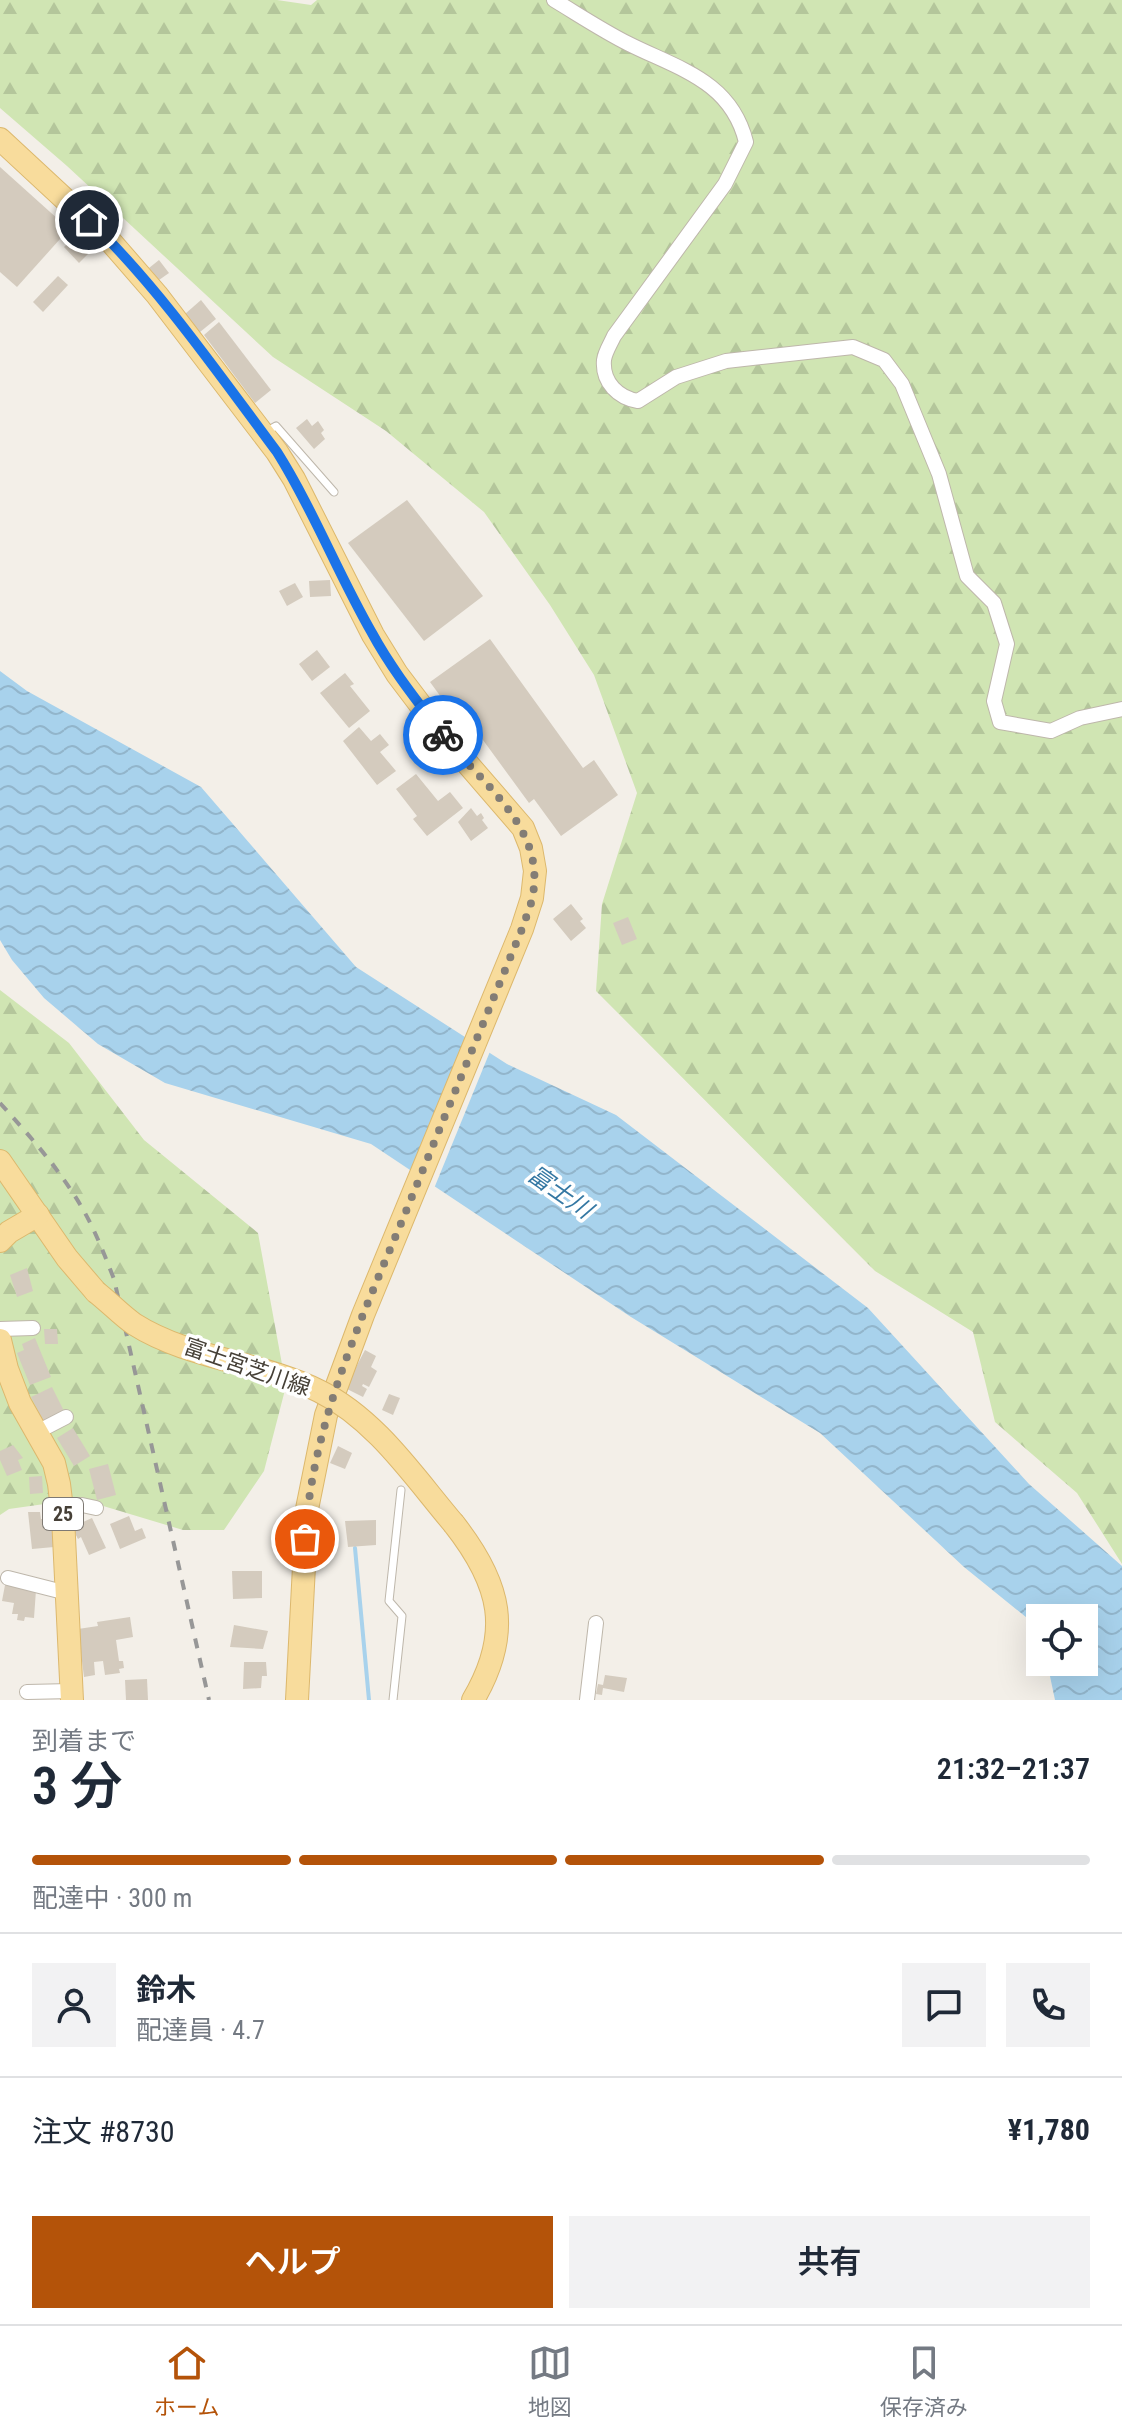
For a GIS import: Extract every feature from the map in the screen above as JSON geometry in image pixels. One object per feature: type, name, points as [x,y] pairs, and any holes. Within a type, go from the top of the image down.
[{"type":"main road","points":[[0,139],[111,242],[157,295],[263,434],[294,479],[341,576],[397,674],[447,740],[523,828],[531,848],[535,871],[532,898],[522,929],[363,1315],[326,1415],[307,1509],[297,1700]]},
{"type":"main road","name":"富士宮芝川線","points":[[0,1161],[67,1258],[96,1292],[133,1323],[160,1337],[319,1391],[353,1413],[381,1437],[473,1548],[491,1582],[497,1618],[495,1653],[488,1674],[473,1700]]},
{"type":"main road","points":[[0,1241],[38,1215]]},
{"type":"main road","name":"25","points":[[0,1340],[20,1403],[54,1463],[62,1507],[71,1695]]},
{"type":"street","points":[[554,0],[626,43],[702,78],[741,123],[746,142],[725,184],[614,336],[604,360],[607,379],[622,398],[638,401],[676,377],[726,361],[853,347],[884,360],[902,384],[939,474],[967,576],[994,603],[1007,644],[994,701],[1000,722],[1051,731],[1080,718],[1122,709]]},
{"type":"street","points":[[0,1329],[33,1328]]},
{"type":"street","points":[[37,1432],[66,1417]]},
{"type":"street","points":[[62,1507],[82,1505],[96,1508]]},
{"type":"street","points":[[8,1578],[67,1593]]},
{"type":"street","points":[[587,1700],[596,1623]]},
{"type":"street","points":[[27,1692],[71,1695]]},
{"type":"lane","points":[[263,434],[276,426],[334,492]]},
{"type":"lane","points":[[393,1700],[402,1616],[389,1601],[401,1490]]},
{"type":"green space","points":[[0,0],[277,0],[311,5],[317,0],[1122,0],[1122,1564],[1077,1493],[995,1422],[973,1332],[875,1271],[596,991],[602,904],[637,793],[594,675],[550,605],[484,512],[386,431],[273,357],[0,108]]},
{"type":"green space","points":[[0,990],[69,1043],[144,1140],[258,1233],[286,1386],[264,1471],[224,1530],[183,1530],[80,1499],[9,1509],[0,1515]]},
{"type":"water","name":"富士川","points":[[0,671],[27,691],[201,787],[356,967],[507,1064],[616,1115],[868,1308],[1029,1484],[1122,1566],[1122,1700],[1055,1700],[1050,1676],[1098,1676],[1098,1604],[1026,1604],[1026,1617],[964,1567],[820,1433],[631,1317],[371,1144],[165,1083],[98,1044],[44,998],[12,960],[0,940]]},
{"type":"pier","points":[[469,1035],[491,1049],[433,1191],[410,1175]]},
{"type":"building","points":[[0,167],[69,229],[17,287],[0,272]]},
{"type":"building","points":[[77,235],[92,250],[79,263],[64,247]]},
{"type":"building","points":[[159,260],[169,273],[159,280],[149,268]]},
{"type":"building","points":[[58,276],[68,285],[43,312],[33,302]]},
{"type":"building","points":[[201,300],[216,319],[200,332],[185,314]]},
{"type":"building","points":[[219,322],[271,390],[255,403],[204,335]]},
{"type":"building","points":[[307,419],[312,426],[318,421],[324,430],[321,433],[325,439],[314,449],[296,428]]},
{"type":"building","points":[[407,500],[483,596],[424,641],[348,543]]},
{"type":"building","points":[[330,580],[331,596],[310,597],[309,581]]},
{"type":"building","points":[[295,583],[303,597],[287,606],[279,591]]},
{"type":"building","points":[[490,639],[583,768],[594,760],[618,795],[561,836],[534,799],[529,803],[472,725],[465,730],[430,682]]},
{"type":"building","points":[[317,650],[330,667],[312,681],[299,664]]},
{"type":"building","points":[[345,673],[354,684],[350,686],[370,711],[349,728],[320,693]]},
{"type":"building","points":[[359,727],[371,741],[380,734],[389,745],[380,752],[396,771],[377,785],[343,741]]},
{"type":"building","points":[[416,774],[438,801],[450,792],[463,808],[427,836],[413,819],[417,816],[396,789]]},
{"type":"building","points":[[471,808],[477,816],[481,813],[488,828],[471,841],[458,822]]},
{"type":"building","points":[[571,904],[586,928],[571,941],[553,919]]},
{"type":"building","points":[[628,917],[637,939],[622,945],[613,923]]},
{"type":"building","points":[[27,1268],[33,1291],[17,1297],[10,1275]]},
{"type":"building","points":[[44,1329],[57,1329],[58,1344],[45,1344]]},
{"type":"building","points":[[35,1338],[51,1377],[30,1385],[17,1353],[24,1350],[22,1344]]},
{"type":"building","points":[[365,1350],[376,1356],[371,1367],[377,1371],[369,1387],[363,1384],[367,1389],[363,1397],[345,1388]]},
{"type":"building","points":[[52,1387],[64,1411],[43,1421],[31,1397]]},
{"type":"building","points":[[389,1394],[400,1398],[393,1415],[382,1410]]},
{"type":"building","points":[[73,1428],[90,1456],[74,1466],[57,1438]]},
{"type":"building","points":[[13,1445],[23,1458],[18,1460],[22,1470],[7,1476],[0,1460],[0,1451]]},
{"type":"building","points":[[338,1446],[352,1453],[345,1469],[330,1463]]},
{"type":"building","points":[[108,1464],[116,1495],[97,1500],[89,1469]]},
{"type":"building","points":[[42,1476],[43,1493],[30,1494],[29,1477]]},
{"type":"building","points":[[28,1512],[40,1512],[41,1519],[47,1519],[48,1525],[54,1524],[54,1547],[32,1549]]},
{"type":"building","points":[[129,1516],[135,1531],[142,1528],[146,1538],[120,1549],[110,1524]]},
{"type":"building","points":[[92,1518],[106,1548],[89,1555],[81,1537],[78,1539],[72,1527]]},
{"type":"building","points":[[376,1520],[376,1545],[348,1547],[345,1521]]},
{"type":"building","points":[[232,1571],[262,1571],[262,1598],[233,1599]]},
{"type":"building","points":[[5,1585],[36,1590],[34,1618],[17,1620],[18,1614],[12,1614],[14,1603],[2,1601]]},
{"type":"building","points":[[130,1617],[133,1637],[116,1640],[119,1661],[123,1661],[124,1668],[119,1669],[120,1673],[105,1675],[103,1661],[94,1662],[95,1675],[84,1677],[78,1629],[98,1626],[97,1622]]},
{"type":"building","points":[[234,1625],[268,1631],[263,1649],[230,1647]]},
{"type":"building","points":[[244,1662],[266,1662],[267,1676],[262,1676],[261,1688],[243,1689]]},
{"type":"building","points":[[605,1675],[627,1678],[624,1692],[603,1688],[602,1695],[596,1694],[598,1684],[603,1685]]},
{"type":"building","points":[[147,1679],[148,1700],[126,1700],[125,1680]]},
{"type":"waterway","points":[[355,1548],[369,1700]]},
{"type":"railway","points":[[0,1103],[65,1181],[86,1215],[114,1279],[209,1700]]},
{"type":"way so far","points":[[305,1539],[307,1509],[326,1415],[363,1315],[532,898],[535,871],[523,828],[443,735]]},
{"type":"route","points":[[89,220],[157,295],[277,452],[294,479],[373,635],[397,674],[443,735]]}]
